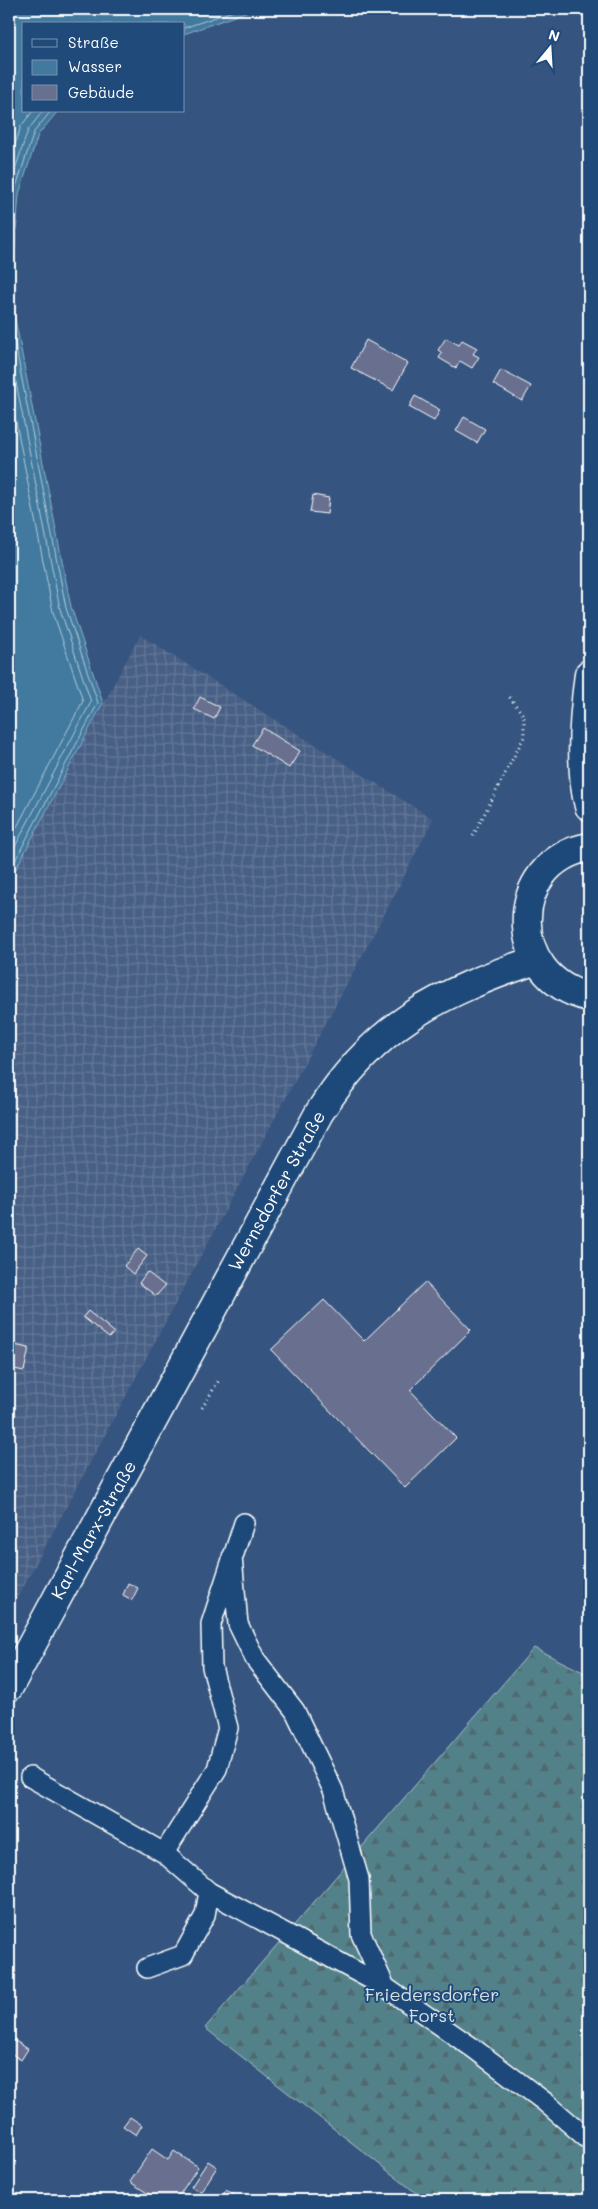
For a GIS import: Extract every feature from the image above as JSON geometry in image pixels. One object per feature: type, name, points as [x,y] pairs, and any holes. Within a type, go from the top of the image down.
[{"type":"street","points":[[589,674],[584,707],[584,767],[589,806]]},
{"type":"street","points":[[589,847],[579,849],[558,860],[541,877],[531,896],[526,917],[528,939],[536,960],[549,977],[567,990],[589,997]]},
{"type":"street","name":"Wernsdorfer Straße","points":[[179,1373],[323,1106],[348,1071],[397,1026],[422,1008],[449,993],[492,975],[536,960]]},
{"type":"street","name":"Karl-Marx-Straße","points":[[9,1687],[179,1373]]},
{"type":"lane","points":[[164,1853],[217,1769],[228,1728],[212,1666],[211,1624],[244,1523]]},
{"type":"lane","points":[[232,1557],[238,1624],[255,1659],[295,1711],[333,1790],[359,1879],[361,1934],[385,1987]]},
{"type":"lane","points":[[30,1777],[164,1853],[209,1892],[385,1987],[473,2048],[545,2102],[589,2140]]},
{"type":"lane","points":[[148,1968],[183,1955],[205,1915],[209,1892]]},
{"type":"path","points":[[473,836],[524,737],[524,716],[508,695]]},
{"type":"path","points":[[202,1408],[219,1380]]},
{"type":"shaded area","points":[[140,635],[433,819],[395,894],[9,1614],[9,882]]},
{"type":"green space","name":"Friedersdorfer Forst","points":[[534,1648],[589,1675],[589,2200],[425,2200],[205,2028]]},
{"type":"water","points":[[9,9],[254,9],[185,34],[185,22],[22,22],[22,112],[57,112],[38,135],[19,194],[11,298],[71,607],[103,703],[9,882]]},
{"type":"building","points":[[446,338],[459,345],[462,340],[477,348],[473,354],[479,357],[472,368],[460,361],[456,368],[439,358],[442,353],[438,350]]},
{"type":"building","points":[[366,340],[408,363],[393,390],[351,368]]},
{"type":"building","points":[[501,370],[531,386],[522,401],[493,384]]},
{"type":"building","points":[[415,396],[440,410],[434,421],[409,407]]},
{"type":"building","points":[[464,417],[485,429],[477,443],[456,431]]},
{"type":"building","points":[[313,495],[329,498],[327,514],[310,512]]},
{"type":"building","points":[[200,697],[220,707],[214,719],[194,709]]},
{"type":"building","points":[[263,728],[300,751],[289,768],[252,745]]},
{"type":"building","points":[[138,1249],[147,1256],[133,1274],[124,1266]]},
{"type":"building","points":[[147,1272],[165,1286],[156,1296],[139,1283]]},
{"type":"building","points":[[425,1282],[471,1330],[410,1390],[456,1438],[405,1488],[271,1350],[324,1300],[364,1341]]},
{"type":"building","points":[[88,1311],[114,1332],[109,1338],[83,1317]]},
{"type":"building","points":[[9,1344],[29,1348],[24,1371],[9,1368]]},
{"type":"building","points":[[128,1583],[138,1588],[132,1600],[123,1595]]},
{"type":"building","points":[[9,2037],[28,2049],[21,2060],[9,2052]]},
{"type":"building","points":[[130,2117],[142,2125],[136,2135],[123,2126]]},
{"type":"building","points":[[152,2149],[168,2160],[174,2151],[198,2167],[176,2200],[158,2200],[130,2182]]},
{"type":"building","points":[[208,2161],[217,2167],[201,2192],[191,2187]]},
{"type":"building","points":[[226,2190],[242,2200],[220,2200]]}]
